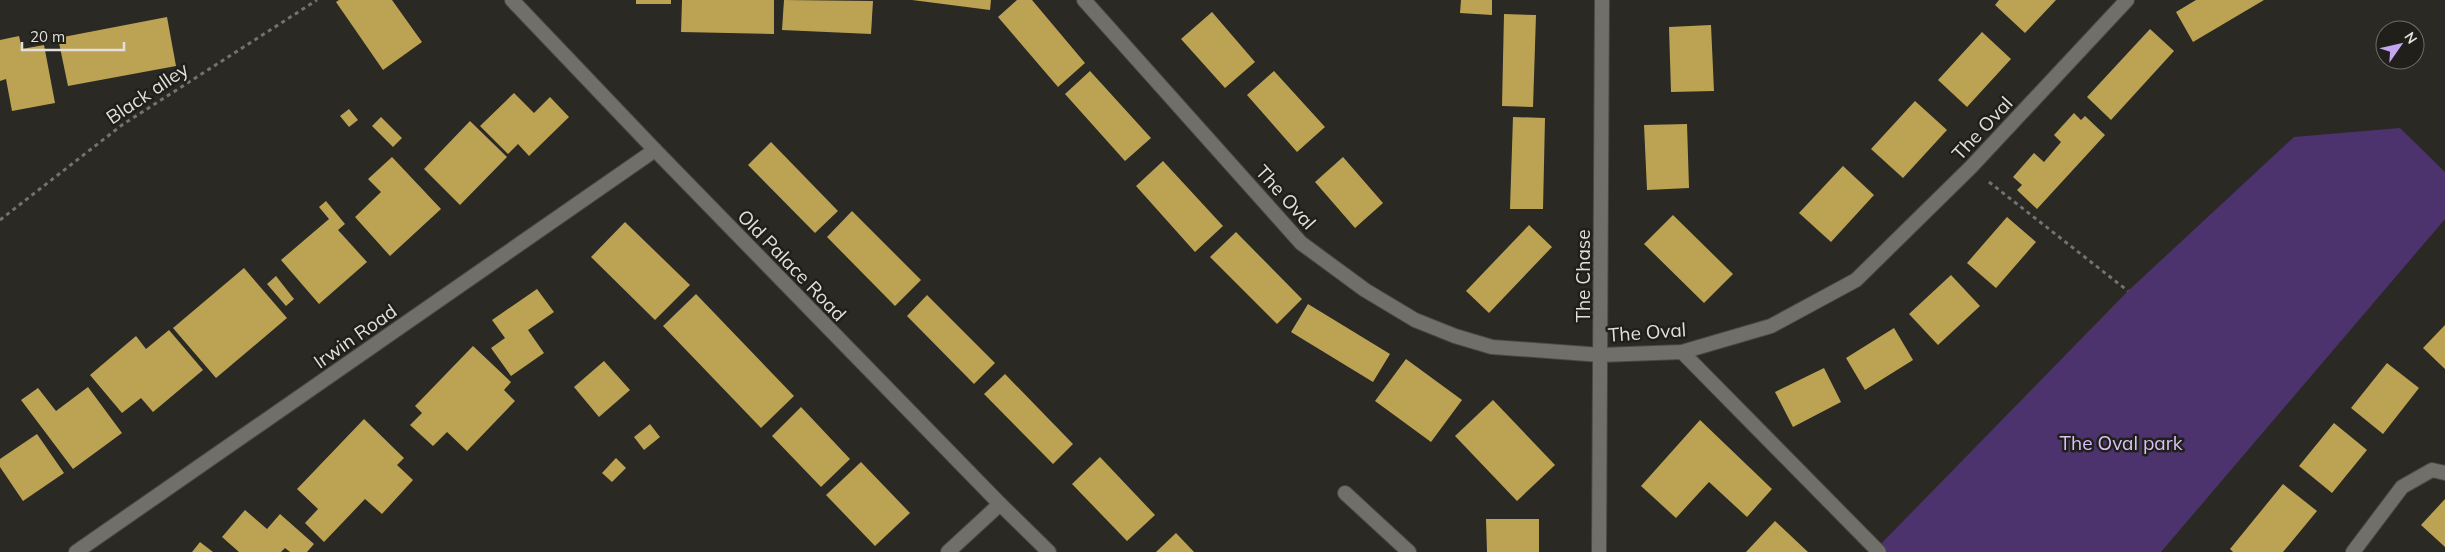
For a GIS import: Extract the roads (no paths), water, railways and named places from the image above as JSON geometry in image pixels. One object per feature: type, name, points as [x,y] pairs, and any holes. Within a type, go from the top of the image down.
[{"type":"street","name":"Old Palace Road","points":[[512,0],[655,150],[1049,552]]},
{"type":"street","name":"The Oval","points":[[1084,0],[1301,243],[1365,290],[1415,320],[1454,336],[1492,347],[1601,354],[1682,352],[1772,326],[1856,280],[1971,167],[2127,0]]},
{"type":"street","name":"The Chase","points":[[1599,552],[1602,0]]},
{"type":"street","name":"Irwin Road","points":[[76,552],[655,150]]},
{"type":"street","points":[[1682,352],[1879,552]]},
{"type":"street","points":[[2353,552],[2402,487],[2432,470],[2445,473]]},
{"type":"street","points":[[1346,492],[1409,552]]},
{"type":"street","points":[[948,552],[1000,504]]},
{"type":"park label","name":"The Oval park","points":[[2121,443]]}]
